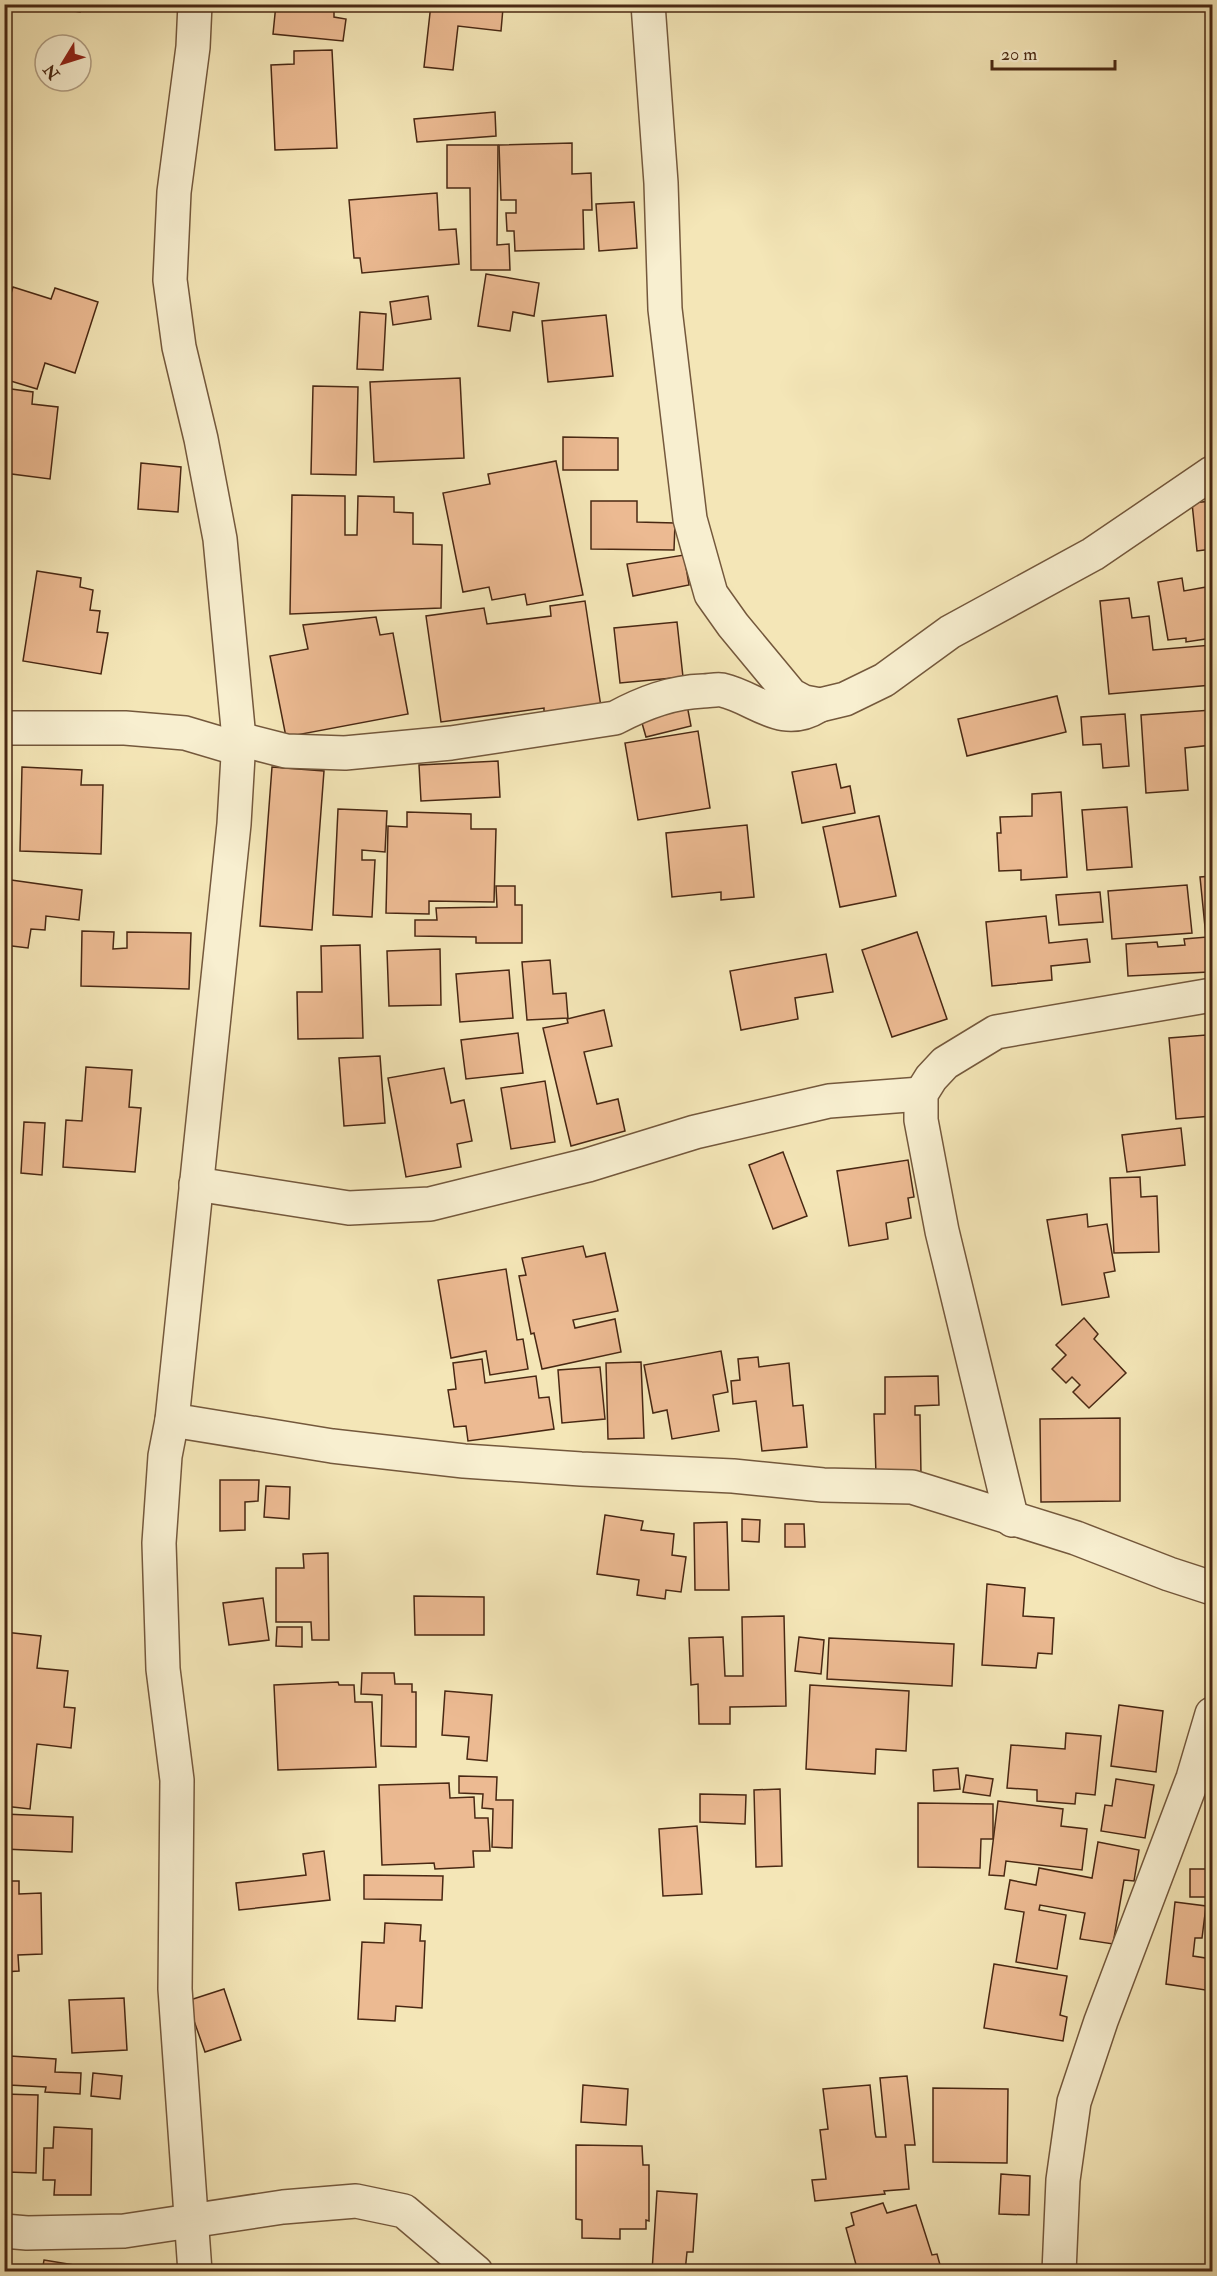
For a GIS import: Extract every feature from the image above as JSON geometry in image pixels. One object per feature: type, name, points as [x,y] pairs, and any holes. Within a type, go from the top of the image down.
[{"type":"street","points":[[195,4],[193,47],[174,192],[170,280],[179,347],[201,439],[220,539],[239,744],[234,824],[172,1420],[165,1456],[159,1543],[163,1670],[177,1780],[175,1989],[195,2271]]},
{"type":"street","points":[[648,4],[661,183],[665,309],[690,519],[711,594],[722,610],[769,671],[791,695],[804,702],[820,705]]},
{"type":"street","points":[[4,728],[124,728],[185,734],[286,752],[345,753],[451,743],[615,718],[665,696],[689,692],[721,690],[773,711],[804,715],[820,705],[845,699],[884,680],[950,633],[1093,554],[1212,473]]},
{"type":"street","points":[[1012,1520],[942,1231],[921,1120],[921,1094],[945,1062],[996,1032],[1212,995]]},
{"type":"street","points":[[196,1184],[349,1208],[430,1204],[588,1165],[695,1132],[829,1101],[921,1094]]},
{"type":"street","points":[[172,1420],[332,1446],[464,1461],[734,1476],[823,1485],[912,1487],[1012,1520],[1076,1538],[1212,1588]]},
{"type":"street","points":[[1059,2271],[1063,2180],[1074,2103],[1101,2021],[1192,1778],[1212,1714]]},
{"type":"street","points":[[4,2231],[124,2231],[284,2207],[356,2201],[404,2211],[476,2271]]},
{"type":"building","points":[[23,4],[81,4],[80,12]]},
{"type":"building","points":[[276,4],[334,11],[334,17],[346,19],[343,41],[273,34]]},
{"type":"building","points":[[431,4],[470,4],[503,8],[501,31],[458,26],[453,70],[424,67]]},
{"type":"building","points":[[512,4],[539,4],[538,10]]},
{"type":"building","points":[[332,50],[337,148],[275,150],[271,65],[294,64],[294,51]]},
{"type":"building","points":[[495,112],[496,136],[417,142],[414,119]]},
{"type":"building","points":[[572,143],[572,174],[591,173],[592,210],[583,210],[584,249],[515,251],[514,231],[507,231],[506,213],[516,213],[516,200],[501,200],[499,145]]},
{"type":"building","points":[[447,145],[498,145],[497,245],[509,244],[510,270],[471,270],[470,188],[447,188]]},
{"type":"building","points":[[437,193],[439,230],[456,229],[459,264],[362,273],[360,258],[354,258],[349,200]]},
{"type":"building","points":[[634,202],[637,248],[599,251],[596,204]]},
{"type":"building","points":[[486,274],[539,283],[534,316],[513,312],[510,331],[478,326]]},
{"type":"building","points":[[13,287],[51,299],[55,288],[98,302],[75,373],[45,363],[37,389],[4,379],[4,316]]},
{"type":"building","points":[[428,296],[431,319],[393,325],[390,302]]},
{"type":"building","points":[[360,312],[386,314],[383,370],[357,369]]},
{"type":"building","points":[[606,315],[613,376],[548,382],[542,321]]},
{"type":"building","points":[[460,378],[464,458],[374,462],[370,382]]},
{"type":"building","points":[[313,386],[358,387],[356,475],[311,474]]},
{"type":"building","points":[[4,388],[33,392],[32,404],[58,407],[50,479],[4,473]]},
{"type":"building","points":[[563,437],[618,438],[618,470],[563,470]]},
{"type":"building","points":[[556,461],[583,595],[527,605],[525,594],[492,600],[489,587],[463,592],[443,493],[490,484],[488,474]]},
{"type":"building","points":[[141,463],[181,467],[178,512],[138,509]]},
{"type":"building","points":[[292,495],[345,496],[345,535],[357,535],[358,496],[394,497],[394,512],[413,513],[413,544],[442,545],[441,608],[290,614]]},
{"type":"building","points":[[591,501],[637,501],[637,522],[675,523],[674,550],[591,549]]},
{"type":"building","points":[[1212,501],[1212,549],[1197,551],[1192,503]]},
{"type":"building","points":[[684,555],[689,585],[633,596],[627,564]]},
{"type":"building","points":[[37,571],[81,578],[80,587],[93,590],[90,610],[100,611],[97,632],[108,633],[101,674],[23,661]]},
{"type":"building","points":[[1182,578],[1184,591],[1212,586],[1212,638],[1186,642],[1186,638],[1168,640],[1158,582]]},
{"type":"building","points":[[1129,598],[1132,618],[1149,616],[1153,650],[1212,645],[1212,685],[1109,694],[1100,601]]},
{"type":"building","points":[[585,601],[601,707],[544,715],[544,708],[441,722],[426,616],[484,608],[487,624],[551,616],[550,606]]},
{"type":"building","points":[[376,617],[380,635],[393,633],[408,714],[286,737],[270,656],[308,649],[303,625]]},
{"type":"building","points":[[677,622],[683,677],[620,683],[614,628]]},
{"type":"building","points":[[1057,696],[1066,732],[967,756],[958,719]]},
{"type":"building","points":[[687,705],[691,726],[646,737],[640,716]]},
{"type":"building","points":[[1212,710],[1212,745],[1185,748],[1188,790],[1146,793],[1141,715]]},
{"type":"building","points":[[1125,714],[1129,766],[1103,768],[1101,744],[1083,745],[1081,717]]},
{"type":"building","points":[[698,731],[710,808],[638,820],[625,743]]},
{"type":"building","points":[[498,761],[500,797],[421,801],[419,765]]},
{"type":"building","points":[[836,764],[841,788],[850,786],[855,813],[802,823],[792,772]]},
{"type":"building","points":[[22,767],[82,770],[81,785],[103,785],[101,854],[20,851]]},
{"type":"building","points":[[272,767],[324,771],[312,930],[260,926]]},
{"type":"building","points":[[1061,792],[1067,877],[1021,880],[1021,870],[999,871],[997,833],[1001,833],[1000,817],[1032,816],[1032,794]]},
{"type":"building","points":[[1127,807],[1132,867],[1087,870],[1082,810]]},
{"type":"building","points":[[338,809],[387,811],[385,852],[362,850],[362,860],[375,860],[372,917],[333,915]]},
{"type":"building","points":[[407,812],[471,814],[471,829],[496,829],[494,902],[429,901],[429,914],[386,913],[388,826],[407,827]]},
{"type":"building","points":[[879,816],[896,896],[840,907],[823,827]]},
{"type":"building","points":[[747,825],[754,897],[721,900],[721,892],[672,897],[666,833]]},
{"type":"building","points":[[1212,876],[1212,936],[1206,937],[1200,877]]},
{"type":"building","points":[[4,879],[82,890],[79,920],[46,916],[45,930],[31,929],[28,948],[4,945]]},
{"type":"building","points":[[1187,885],[1192,933],[1112,939],[1108,891]]},
{"type":"building","points":[[496,886],[515,886],[515,905],[522,905],[522,943],[476,943],[476,937],[415,936],[415,920],[437,920],[436,908],[497,907]]},
{"type":"building","points":[[1100,892],[1103,922],[1059,925],[1056,895]]},
{"type":"building","points":[[1046,916],[1049,943],[1087,939],[1090,962],[1051,966],[1052,980],[992,986],[986,922]]},
{"type":"building","points":[[82,931],[114,932],[113,949],[127,948],[127,932],[191,933],[189,989],[81,986]]},
{"type":"building","points":[[917,932],[947,1019],[892,1037],[862,950]]},
{"type":"building","points":[[1207,937],[1209,972],[1128,976],[1126,944],[1157,942],[1158,947],[1185,945],[1184,939]]},
{"type":"building","points":[[360,945],[363,1038],[298,1039],[297,992],[322,992],[321,946]]},
{"type":"building","points":[[440,949],[441,1005],[389,1006],[387,951]]},
{"type":"building","points":[[826,954],[833,992],[795,998],[798,1019],[741,1030],[730,971]]},
{"type":"building","points":[[550,960],[553,994],[566,993],[568,1018],[527,1020],[522,962]]},
{"type":"building","points":[[509,970],[513,1018],[460,1022],[456,974]]},
{"type":"building","points":[[604,1010],[612,1046],[584,1052],[597,1104],[618,1099],[625,1131],[571,1146],[543,1028],[568,1023],[567,1019]]},
{"type":"building","points":[[518,1033],[523,1073],[466,1079],[461,1040]]},
{"type":"building","points":[[1206,1035],[1212,1083],[1212,1116],[1176,1119],[1169,1038]]},
{"type":"building","points":[[380,1056],[385,1123],[344,1126],[339,1058]]},
{"type":"building","points":[[86,1067],[132,1070],[129,1107],[141,1108],[135,1172],[63,1167],[66,1120],[82,1121]]},
{"type":"building","points":[[444,1068],[451,1103],[464,1100],[472,1141],[457,1144],[461,1167],[406,1177],[388,1078]]},
{"type":"building","points":[[545,1081],[555,1142],[511,1149],[501,1088]]},
{"type":"building","points":[[24,1122],[45,1123],[42,1175],[21,1173]]},
{"type":"building","points":[[1181,1128],[1185,1165],[1127,1172],[1122,1135]]},
{"type":"building","points":[[783,1152],[807,1216],[773,1229],[749,1165]]},
{"type":"building","points":[[908,1160],[914,1197],[908,1198],[911,1218],[886,1223],[888,1239],[849,1246],[837,1171]]},
{"type":"building","points":[[1140,1177],[1141,1197],[1157,1196],[1159,1252],[1114,1253],[1110,1178]]},
{"type":"building","points":[[1087,1214],[1088,1227],[1107,1224],[1115,1271],[1104,1273],[1109,1297],[1062,1305],[1047,1220]]},
{"type":"building","points":[[583,1246],[586,1257],[605,1253],[618,1311],[573,1320],[575,1328],[615,1319],[621,1352],[542,1369],[534,1333],[531,1334],[519,1276],[526,1275],[522,1258]]},
{"type":"building","points":[[506,1269],[517,1340],[523,1339],[528,1369],[490,1375],[486,1351],[451,1358],[438,1280]]},
{"type":"building","points":[[1084,1318],[1098,1334],[1094,1339],[1126,1373],[1089,1408],[1073,1392],[1080,1385],[1072,1377],[1066,1383],[1052,1369],[1066,1355],[1056,1345]]},
{"type":"building","points":[[721,1351],[728,1392],[713,1395],[719,1431],[672,1439],[667,1410],[653,1413],[644,1365]]},
{"type":"building","points":[[758,1357],[759,1367],[789,1363],[793,1406],[803,1405],[807,1447],[762,1451],[756,1401],[733,1404],[731,1381],[740,1380],[738,1359]]},
{"type":"building","points":[[482,1359],[485,1383],[536,1376],[539,1398],[549,1397],[554,1429],[468,1441],[466,1426],[454,1427],[448,1390],[456,1389],[453,1363]]},
{"type":"building","points":[[641,1362],[644,1438],[608,1439],[606,1363]]},
{"type":"building","points":[[600,1367],[605,1419],[562,1423],[558,1370]]},
{"type":"building","points":[[938,1376],[939,1405],[915,1406],[915,1415],[920,1415],[921,1475],[876,1475],[874,1414],[885,1414],[885,1377]]},
{"type":"building","points":[[1120,1418],[1120,1501],[1041,1502],[1040,1419]]},
{"type":"building","points":[[220,1480],[259,1480],[258,1501],[245,1502],[245,1530],[220,1531]]},
{"type":"building","points":[[266,1486],[290,1487],[289,1519],[264,1517]]},
{"type":"building","points":[[605,1515],[643,1521],[641,1530],[674,1534],[672,1555],[686,1557],[681,1592],[666,1590],[665,1599],[637,1595],[639,1580],[597,1574]]},
{"type":"building","points":[[742,1519],[760,1520],[759,1542],[742,1541]]},
{"type":"building","points":[[727,1522],[729,1590],[695,1590],[694,1523]]},
{"type":"building","points":[[785,1524],[804,1524],[805,1547],[785,1547]]},
{"type":"building","points":[[328,1553],[329,1640],[312,1640],[311,1622],[276,1622],[276,1568],[304,1568],[303,1554]]},
{"type":"building","points":[[987,1584],[1025,1588],[1023,1616],[1054,1618],[1052,1654],[1038,1653],[1036,1668],[982,1665]]},
{"type":"building","points":[[414,1596],[484,1597],[484,1635],[415,1635]]},
{"type":"building","points":[[263,1598],[269,1640],[229,1645],[223,1603]]},
{"type":"building","points":[[784,1616],[786,1706],[730,1707],[730,1724],[699,1724],[698,1684],[691,1685],[689,1638],[723,1637],[725,1676],[743,1676],[742,1617]]},
{"type":"building","points":[[277,1627],[302,1627],[302,1647],[276,1646]]},
{"type":"building","points":[[4,1632],[41,1636],[37,1668],[68,1671],[64,1707],[75,1708],[71,1748],[37,1744],[30,1809],[4,1806]]},
{"type":"building","points":[[799,1637],[824,1640],[821,1674],[795,1671]]},
{"type":"building","points":[[829,1638],[954,1644],[952,1686],[827,1679]]},
{"type":"building","points":[[362,1673],[394,1673],[395,1684],[412,1684],[412,1692],[416,1692],[416,1747],[381,1746],[382,1695],[361,1694]]},
{"type":"building","points":[[338,1682],[339,1685],[354,1685],[355,1702],[372,1702],[376,1767],[278,1770],[274,1685]]},
{"type":"building","points":[[810,1685],[909,1691],[906,1751],[876,1749],[875,1774],[806,1769]]},
{"type":"building","points":[[445,1691],[492,1695],[487,1761],[467,1759],[469,1737],[442,1735]]},
{"type":"building","points":[[1119,1705],[1163,1711],[1156,1772],[1111,1766]]},
{"type":"building","points":[[1066,1733],[1101,1736],[1095,1795],[1076,1793],[1075,1804],[1037,1801],[1037,1790],[1007,1788],[1011,1745],[1065,1749]]},
{"type":"building","points":[[958,1768],[960,1789],[934,1791],[933,1770]]},
{"type":"building","points":[[966,1775],[993,1779],[990,1796],[963,1792]]},
{"type":"building","points":[[459,1776],[497,1777],[496,1800],[513,1800],[512,1848],[492,1847],[493,1809],[482,1808],[483,1794],[459,1793]]},
{"type":"building","points":[[1116,1779],[1154,1785],[1145,1838],[1101,1831],[1105,1805],[1112,1806]]},
{"type":"building","points":[[449,1783],[450,1798],[474,1797],[475,1818],[488,1818],[490,1851],[473,1851],[474,1867],[435,1869],[434,1863],[382,1865],[379,1785]]},
{"type":"building","points":[[780,1789],[782,1866],[756,1867],[754,1790]]},
{"type":"building","points":[[700,1794],[746,1795],[745,1824],[700,1822]]},
{"type":"building","points":[[998,1801],[1063,1809],[1061,1826],[1087,1829],[1082,1870],[1006,1861],[1004,1876],[989,1875]]},
{"type":"building","points":[[918,1803],[993,1804],[993,1839],[981,1839],[980,1868],[918,1867]]},
{"type":"building","points":[[4,1814],[73,1817],[72,1852],[4,1849]]},
{"type":"building","points":[[697,1826],[702,1894],[663,1896],[659,1829]]},
{"type":"building","points":[[1098,1842],[1139,1850],[1134,1881],[1124,1880],[1113,1944],[1080,1939],[1085,1913],[1040,1905],[1039,1910],[1066,1915],[1057,1969],[1016,1962],[1024,1912],[1005,1909],[1010,1880],[1036,1885],[1039,1868],[1092,1878]]},
{"type":"building","points":[[324,1851],[330,1900],[239,1910],[236,1883],[306,1875],[303,1854]]},
{"type":"building","points":[[1190,1869],[1212,1869],[1212,1897],[1190,1897]]},
{"type":"building","points":[[364,1875],[443,1876],[442,1900],[364,1899]]},
{"type":"building","points":[[4,1881],[19,1881],[19,1894],[41,1893],[42,1954],[18,1955],[19,1971],[4,1972]]},
{"type":"building","points":[[1175,1902],[1206,1906],[1202,1938],[1195,1938],[1193,1956],[1212,1959],[1212,1991],[1166,1984]]},
{"type":"building","points":[[385,1923],[421,1925],[420,1941],[425,1941],[422,2008],[396,2006],[395,2021],[358,2019],[362,1942],[384,1943]]},
{"type":"building","points":[[1208,1940],[1212,1941],[1212,1951],[1207,1951]]},
{"type":"building","points":[[994,1964],[1067,1976],[1060,2015],[1067,2017],[1063,2041],[984,2028]]},
{"type":"building","points":[[224,1989],[241,2040],[205,2052],[187,2001]]},
{"type":"building","points":[[124,1998],[127,2050],[72,2053],[69,2000]]},
{"type":"building","points":[[10,2056],[56,2059],[55,2072],[81,2073],[80,2094],[45,2092],[46,2087],[9,2085]]},
{"type":"building","points":[[93,2073],[122,2076],[120,2099],[91,2096]]},
{"type":"building","points":[[907,2076],[915,2145],[905,2145],[909,2189],[884,2191],[885,2194],[815,2201],[812,2180],[826,2179],[820,2130],[828,2129],[823,2089],[870,2085],[876,2137],[886,2137],[880,2078]]},
{"type":"building","points":[[583,2085],[628,2089],[626,2125],[581,2122]]},
{"type":"building","points":[[933,2088],[1008,2089],[1007,2163],[933,2162]]},
{"type":"building","points":[[4,2094],[38,2095],[36,2173],[7,2172],[6,2185],[4,2185]]},
{"type":"building","points":[[54,2127],[92,2129],[91,2195],[54,2195],[55,2180],[43,2180],[44,2148],[53,2148]]},
{"type":"building","points":[[576,2145],[642,2146],[643,2165],[649,2165],[649,2221],[646,2220],[646,2229],[620,2229],[620,2239],[582,2238],[582,2220],[576,2219]]},
{"type":"building","points":[[1001,2174],[1030,2176],[1029,2215],[999,2214]]},
{"type":"building","points":[[657,2191],[697,2194],[693,2252],[687,2252],[685,2272],[652,2272]]},
{"type":"building","points":[[883,2203],[887,2213],[916,2205],[932,2255],[937,2254],[942,2272],[858,2272],[846,2228],[854,2225],[851,2213]]},
{"type":"building","points":[[44,2260],[93,2268],[92,2272],[42,2272]]}]
